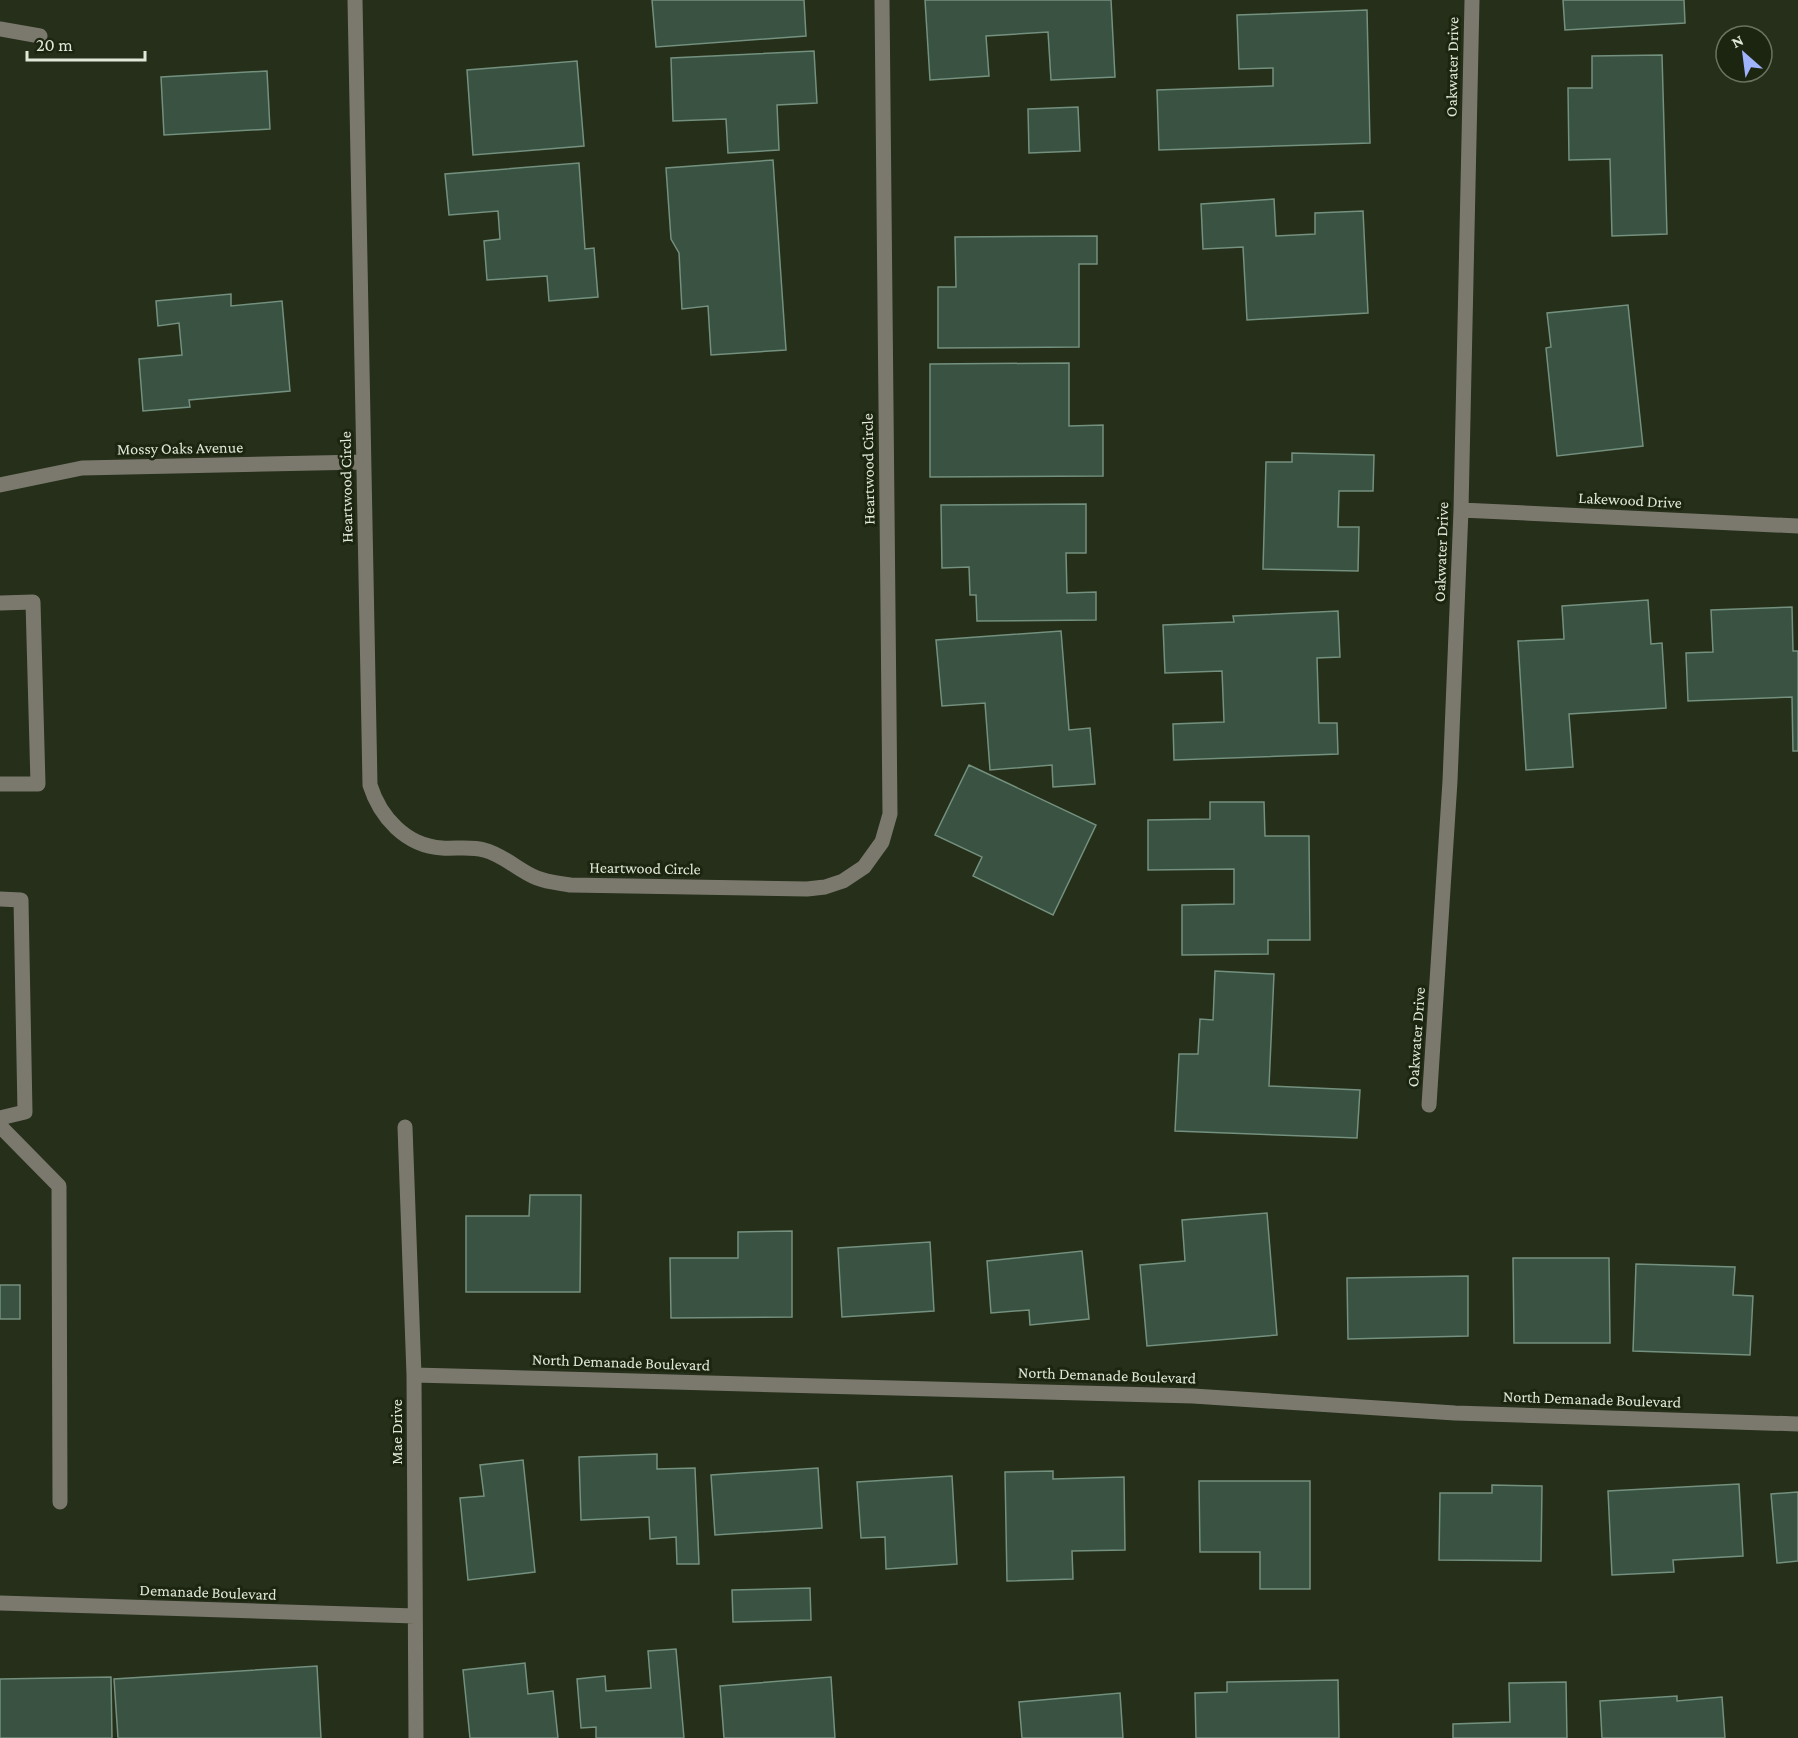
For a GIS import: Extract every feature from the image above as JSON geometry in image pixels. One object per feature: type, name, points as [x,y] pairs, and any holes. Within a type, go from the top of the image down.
[{"type":"street","name":"Heartwood Circle","points":[[355,0],[370,784],[375,801],[397,830],[423,844],[439,848],[482,849],[501,856],[538,878],[570,885],[807,889],[825,887],[843,881],[864,867],[882,843],[890,814],[882,0]]},
{"type":"street","name":"Oakwater Drive","points":[[1429,1105],[1450,781],[1461,510],[1472,0]]},
{"type":"street","points":[[0,29],[40,36]]},
{"type":"street","name":"Mossy Oaks Avenue","points":[[0,485],[82,468],[363,462]]},
{"type":"street","name":"Lakewood Drive","points":[[1461,510],[1798,526]]},
{"type":"street","points":[[0,603],[33,602],[38,784],[0,784]]},
{"type":"street","points":[[0,899],[21,900],[25,1112],[0,1118]]},
{"type":"street","points":[[0,1126],[60,1186],[60,1502]]},
{"type":"street","name":"Mae Drive","points":[[405,1127],[414,1375],[416,1738]]},
{"type":"street","name":"North Demanade Boulevard","points":[[414,1375],[1193,1396],[1455,1413],[1798,1424]]},
{"type":"street","name":"Demanade Boulevard","points":[[0,1603],[415,1616]]},
{"type":"building","points":[[652,0],[804,0],[806,36],[656,47]]},
{"type":"building","points":[[925,0],[1111,0],[1115,77],[1051,80],[1048,32],[986,36],[989,76],[930,80]]},
{"type":"building","points":[[1563,0],[1684,0],[1685,23],[1565,30]]},
{"type":"building","points":[[1367,10],[1370,143],[1159,150],[1157,90],[1273,86],[1273,68],[1239,69],[1237,15]]},
{"type":"building","points":[[814,51],[817,103],[777,105],[779,150],[728,153],[726,119],[673,121],[671,58]]},
{"type":"building","points":[[1662,55],[1667,234],[1612,236],[1610,159],[1569,160],[1568,88],[1592,88],[1592,56]]},
{"type":"building","points":[[577,61],[584,146],[473,155],[467,70]]},
{"type":"building","points":[[267,71],[270,129],[164,135],[161,77]]},
{"type":"building","points":[[1078,107],[1080,151],[1029,153],[1028,109]]},
{"type":"building","points":[[773,160],[786,350],[711,355],[708,306],[682,309],[679,253],[671,239],[666,168]]},
{"type":"building","points":[[579,163],[585,249],[594,248],[598,297],[549,301],[547,276],[487,280],[484,241],[500,239],[498,211],[449,215],[445,174]]},
{"type":"building","points":[[1274,199],[1276,236],[1315,234],[1315,213],[1363,211],[1368,313],[1247,320],[1243,247],[1203,249],[1201,204]]},
{"type":"building","points":[[1097,236],[1097,264],[1079,264],[1079,347],[938,348],[938,287],[956,287],[955,237]]},
{"type":"building","points":[[231,294],[231,306],[282,301],[290,391],[189,400],[190,407],[143,411],[139,359],[182,355],[179,323],[158,326],[156,301]]},
{"type":"building","points":[[1628,305],[1643,446],[1557,456],[1546,348],[1551,347],[1547,313]]},
{"type":"building","points":[[1069,363],[1069,426],[1103,425],[1103,476],[930,477],[930,364]]},
{"type":"building","points":[[1292,453],[1374,455],[1373,491],[1339,491],[1338,527],[1359,527],[1358,571],[1263,569],[1266,462],[1292,462]]},
{"type":"building","points":[[1086,504],[1086,553],[1066,553],[1067,593],[1096,592],[1096,620],[977,621],[976,595],[970,595],[969,567],[942,568],[941,505]]},
{"type":"building","points":[[1648,600],[1651,644],[1662,643],[1666,708],[1569,714],[1573,767],[1526,770],[1518,641],[1564,639],[1562,606]]},
{"type":"building","points":[[1792,607],[1793,651],[1798,651],[1798,751],[1793,751],[1792,697],[1688,701],[1686,653],[1713,652],[1711,610]]},
{"type":"building","points":[[1338,611],[1340,657],[1317,658],[1319,723],[1337,723],[1338,754],[1174,760],[1173,724],[1224,722],[1222,671],[1165,673],[1163,625],[1234,622],[1233,616]]},
{"type":"building","points":[[1061,631],[1069,730],[1090,728],[1095,784],[1053,787],[1052,765],[990,770],[985,703],[942,706],[936,640]]},
{"type":"building","points":[[969,765],[1096,825],[1053,915],[973,876],[982,857],[935,835]]},
{"type":"building","points":[[1210,802],[1264,802],[1265,836],[1309,836],[1310,940],[1268,940],[1268,954],[1182,955],[1182,905],[1234,904],[1234,869],[1148,870],[1148,820],[1210,819]]},
{"type":"building","points":[[1215,971],[1274,974],[1269,1086],[1360,1090],[1357,1138],[1175,1131],[1179,1054],[1198,1054],[1200,1019],[1213,1020]]},
{"type":"building","points":[[530,1195],[581,1195],[580,1292],[466,1292],[466,1216],[529,1216]]},
{"type":"building","points":[[1267,1213],[1277,1335],[1147,1346],[1140,1265],[1185,1261],[1182,1220]]},
{"type":"building","points":[[792,1231],[792,1317],[671,1318],[670,1258],[738,1258],[738,1232]]},
{"type":"building","points":[[930,1242],[934,1311],[842,1317],[838,1248]]},
{"type":"building","points":[[1082,1251],[1089,1319],[1030,1325],[1029,1310],[991,1313],[987,1261]]},
{"type":"building","points":[[1513,1258],[1609,1258],[1610,1343],[1514,1343]]},
{"type":"building","points":[[1636,1264],[1735,1267],[1733,1295],[1753,1296],[1750,1355],[1633,1351]]},
{"type":"building","points":[[1468,1276],[1468,1336],[1348,1339],[1347,1278]]},
{"type":"building","points":[[0,1285],[20,1285],[20,1319],[0,1319]]},
{"type":"building","points":[[657,1454],[657,1469],[695,1468],[699,1564],[677,1564],[676,1537],[650,1539],[649,1517],[581,1520],[579,1457]]},
{"type":"building","points":[[523,1460],[535,1572],[468,1580],[460,1498],[484,1496],[480,1465]]},
{"type":"building","points":[[818,1468],[822,1528],[715,1535],[711,1475]]},
{"type":"building","points":[[1053,1471],[1053,1479],[1124,1477],[1125,1550],[1072,1551],[1073,1579],[1007,1581],[1005,1472]]},
{"type":"building","points":[[952,1476],[957,1564],[886,1569],[885,1537],[861,1538],[857,1482]]},
{"type":"building","points":[[1199,1481],[1310,1481],[1310,1589],[1260,1589],[1260,1552],[1200,1552]]},
{"type":"building","points":[[1739,1484],[1743,1556],[1673,1560],[1674,1572],[1612,1575],[1608,1491]]},
{"type":"building","points":[[1492,1485],[1542,1486],[1541,1561],[1439,1560],[1440,1493],[1492,1493]]},
{"type":"building","points":[[1798,1492],[1798,1561],[1777,1563],[1771,1494]]},
{"type":"building","points":[[810,1588],[811,1620],[733,1622],[732,1590]]},
{"type":"building","points":[[676,1649],[684,1738],[596,1738],[596,1727],[581,1728],[577,1679],[605,1676],[606,1691],[651,1688],[648,1651]]},
{"type":"building","points":[[525,1663],[528,1694],[553,1691],[558,1738],[470,1738],[463,1670]]},
{"type":"building","points":[[317,1666],[321,1738],[118,1738],[114,1679]]},
{"type":"building","points":[[111,1677],[112,1738],[0,1738],[0,1679]]},
{"type":"building","points":[[831,1677],[835,1738],[724,1738],[720,1686]]},
{"type":"building","points":[[1338,1680],[1339,1738],[1196,1738],[1195,1693],[1227,1692],[1227,1682]]},
{"type":"building","points":[[1566,1682],[1567,1738],[1453,1738],[1453,1724],[1510,1722],[1509,1683]]},
{"type":"building","points":[[1120,1693],[1123,1738],[1022,1738],[1019,1702]]},
{"type":"building","points":[[1677,1696],[1677,1701],[1722,1697],[1725,1738],[1602,1738],[1600,1701]]}]
